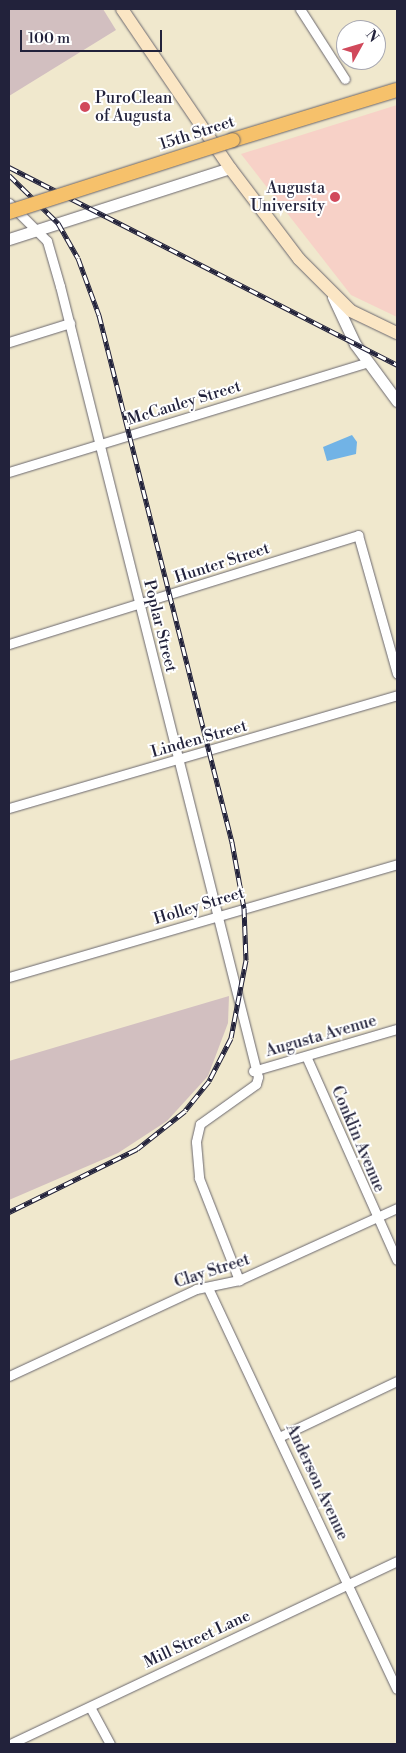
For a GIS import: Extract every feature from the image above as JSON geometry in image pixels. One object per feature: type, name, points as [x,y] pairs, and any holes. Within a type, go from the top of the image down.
[{"type":"main road","points":[[122,9],[230,168],[330,293],[397,333]]},
{"type":"main road","name":"15th Street","points":[[9,212],[397,90]]},
{"type":"street","points":[[300,9],[345,79]]},
{"type":"street","points":[[9,239],[230,168]]},
{"type":"street","name":"Poplar Street","points":[[9,204],[38,229],[47,241],[70,323],[253,1071]]},
{"type":"street","points":[[330,293],[343,323],[368,362],[397,401]]},
{"type":"street","points":[[9,342],[70,323]]},
{"type":"street","name":"McCauley Street","points":[[9,472],[368,362]]},
{"type":"street","name":"Hunter Street","points":[[9,644],[140,606],[358,535],[397,674]]},
{"type":"street","name":"Linden Street","points":[[9,808],[177,762],[397,695]]},
{"type":"street","name":"Holley Street","points":[[9,977],[397,864]]},
{"type":"street","name":"Augusta Avenue","points":[[253,1071],[397,1029]]},
{"type":"street","name":"Conklin Avenue","points":[[306,1056],[376,1219],[397,1260]]},
{"type":"street","points":[[239,1280],[199,1178],[196,1142],[200,1124],[256,1084],[253,1071]]},
{"type":"street","name":"Clay Street","points":[[9,1376],[196,1288],[208,1288],[239,1280],[397,1208]]},
{"type":"street","name":"Anderson Avenue","points":[[208,1288],[350,1584],[397,1689]]},
{"type":"street","points":[[279,1437],[397,1381]]},
{"type":"street","name":"Mill Street Lane","points":[[10,1744],[397,1562]]},
{"type":"street","points":[[90,1707],[110,1744]]},
{"type":"shaded area","points":[[9,9],[103,9],[116,30],[9,96]]},
{"type":"shaded area","name":"Augusta University","points":[[397,105],[397,317],[351,295],[241,154]]},
{"type":"shaded area","points":[[229,996],[228,1023],[208,1076],[167,1121],[118,1153],[9,1200],[9,1061]]},
{"type":"water","points":[[352,435],[357,442],[356,454],[327,461],[323,447]]},
{"type":"railway","points":[[9,167],[397,365]]},
{"type":"railway","points":[[9,175],[58,223],[78,258],[99,315],[232,842],[244,908],[246,960],[231,1038],[209,1081],[185,1111],[137,1149],[9,1212]]},
{"type":"place","name":"PuroClean of Augusta","points":[[85,107]]},
{"type":"place","name":"Augusta University","points":[[335,197]]}]
